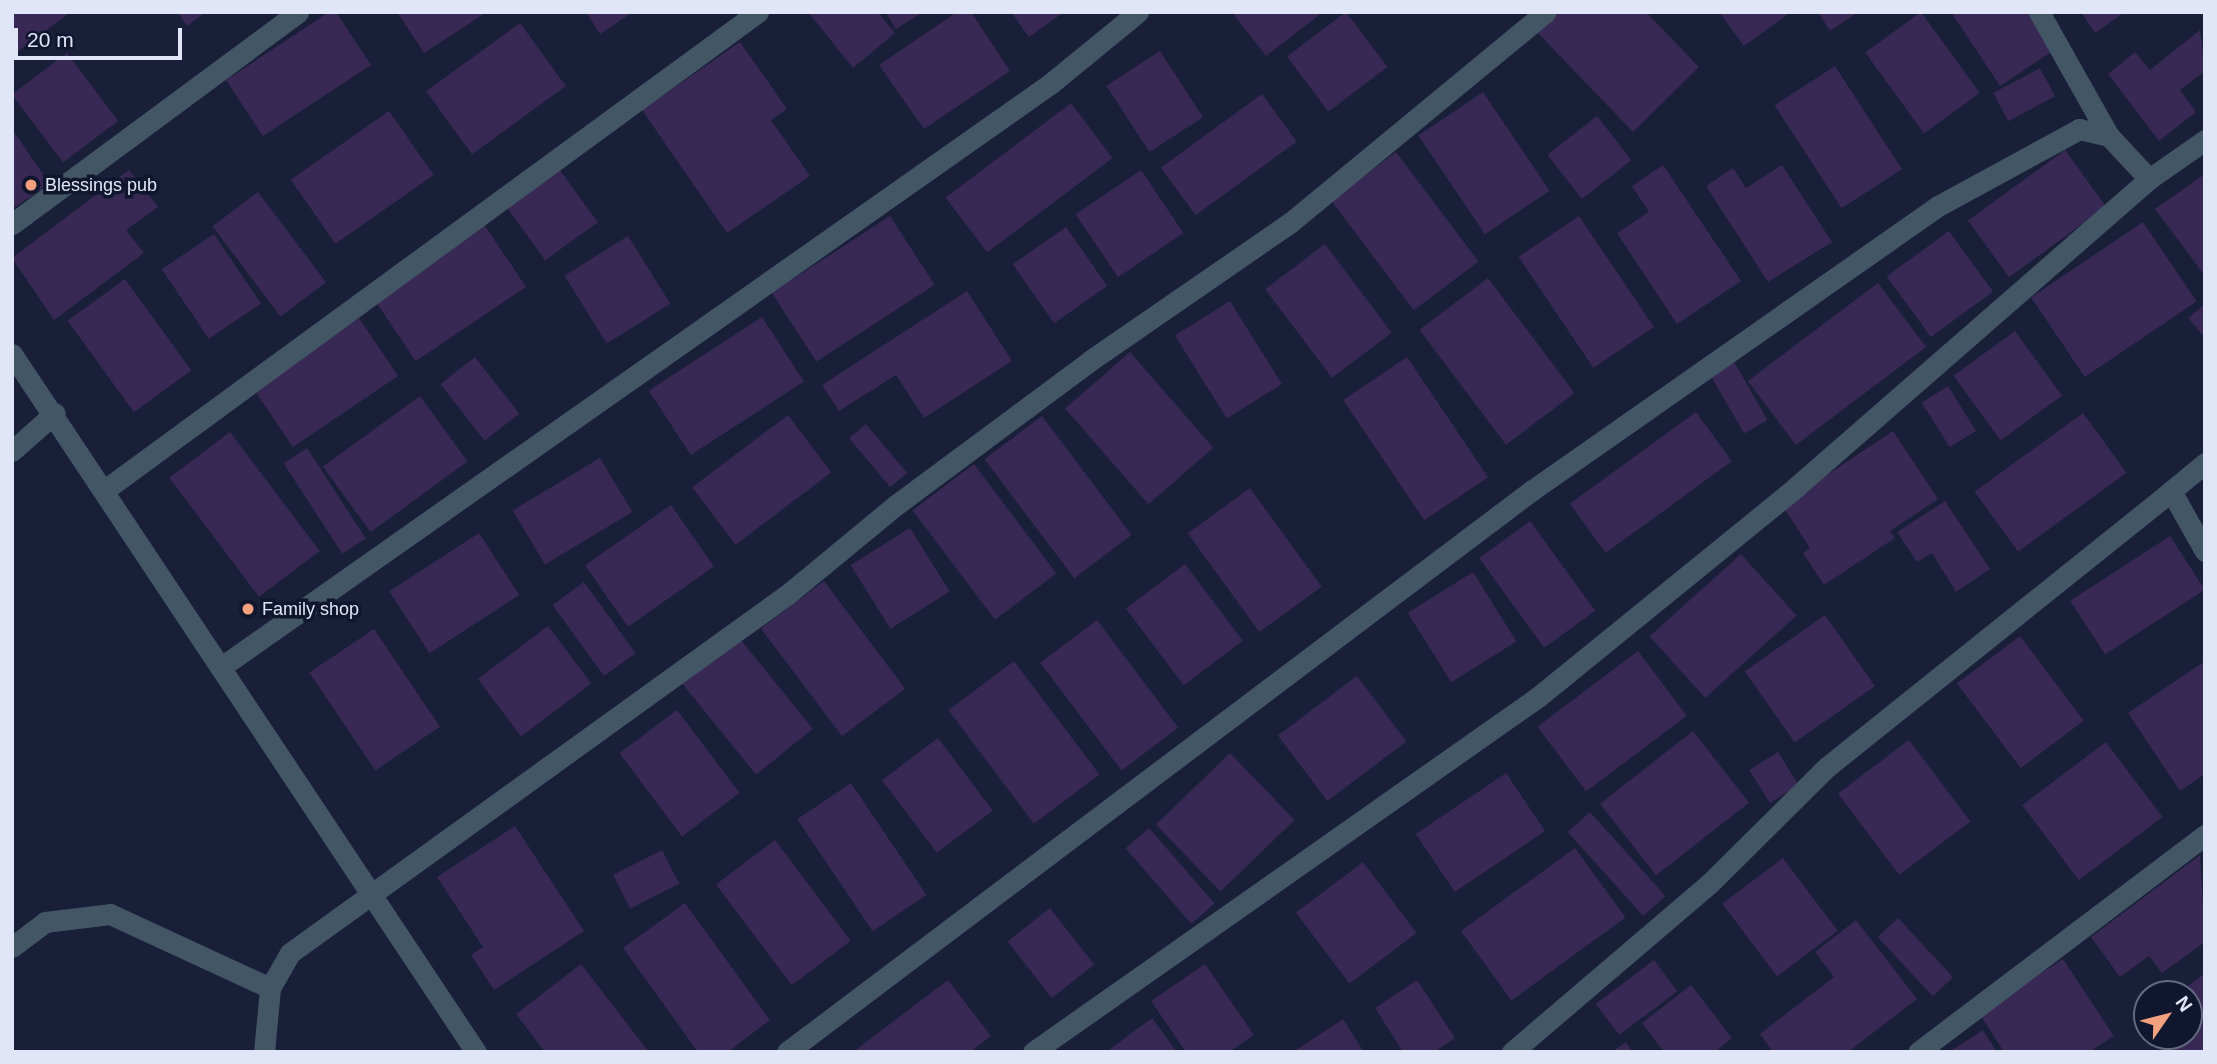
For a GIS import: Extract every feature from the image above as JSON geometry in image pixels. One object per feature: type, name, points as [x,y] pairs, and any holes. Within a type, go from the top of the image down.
[{"type":"street","points":[[12,224],[298,12]]},
{"type":"street","points":[[106,489],[758,12]]},
{"type":"street","points":[[224,665],[1050,84],[1138,12]]},
{"type":"street","points":[[264,1052],[270,988],[290,953],[788,594],[1080,368],[1291,222],[1546,12]]},
{"type":"street","points":[[2039,12],[2109,136],[2149,179]]},
{"type":"street","points":[[787,1052],[1531,491],[1938,206],[2079,129],[2109,136]]},
{"type":"street","points":[[1033,1052],[1538,697],[1796,487],[2149,179],[2205,140]]},
{"type":"street","points":[[12,354],[55,413],[224,665],[374,895],[468,1048]]},
{"type":"street","points":[[12,451],[55,413]]},
{"type":"street","points":[[1512,1052],[1710,883],[1838,759],[2205,463]]},
{"type":"street","points":[[2171,491],[2205,551]]},
{"type":"street","points":[[1918,1052],[2205,835]]},
{"type":"street","points":[[12,947],[46,922],[110,914],[270,988]]},
{"type":"building","points":[[12,12],[71,12],[14,54]]},
{"type":"building","points":[[177,12],[206,12],[187,26]]},
{"type":"building","points":[[329,12],[336,12],[371,65],[263,136],[226,80]]},
{"type":"building","points":[[397,12],[487,12],[424,53]]},
{"type":"building","points":[[586,12],[633,12],[600,34]]},
{"type":"building","points":[[808,12],[878,12],[895,33],[853,68]]},
{"type":"building","points":[[885,12],[923,12],[896,29]]},
{"type":"building","points":[[957,12],[971,12],[1010,71],[924,129],[879,65]]},
{"type":"building","points":[[1011,12],[1064,12],[1029,37]]},
{"type":"building","points":[[1238,12],[1323,12],[1266,56],[1234,15]]},
{"type":"building","points":[[1346,12],[1388,67],[1328,112],[1287,57]]},
{"type":"building","points":[[1551,12],[1646,12],[1699,67],[1633,132],[1534,29]]},
{"type":"building","points":[[1719,12],[1791,12],[1744,46]]},
{"type":"building","points":[[1818,12],[1858,12],[1830,31]]},
{"type":"building","points":[[1921,12],[1980,93],[1924,133],[1865,53]]},
{"type":"building","points":[[1951,12],[2032,12],[2056,49],[2000,86]]},
{"type":"building","points":[[2081,12],[2125,12],[2095,33]]},
{"type":"building","points":[[520,23],[566,86],[472,154],[426,91]]},
{"type":"building","points":[[2200,30],[2205,71],[2180,90],[2196,112],[2159,141],[2108,74],[2135,52],[2150,70]]},
{"type":"building","points":[[740,42],[787,109],[771,120],[810,176],[727,233],[642,110]]},
{"type":"building","points":[[1160,51],[1203,117],[1149,152],[1106,86]]},
{"type":"building","points":[[67,53],[118,121],[63,162],[12,94]]},
{"type":"building","points":[[1835,66],[1902,169],[1842,208],[1775,105]]},
{"type":"building","points":[[2040,68],[2055,96],[2008,121],[1993,93]]},
{"type":"building","points":[[1483,92],[1550,191],[1485,234],[1418,136]]},
{"type":"building","points":[[1262,94],[1297,142],[1196,215],[1161,167]]},
{"type":"building","points":[[1071,103],[1113,158],[987,253],[946,197]]},
{"type":"building","points":[[389,111],[434,175],[335,244],[291,180]]},
{"type":"building","points":[[1597,116],[1631,160],[1582,199],[1547,155]]},
{"type":"building","points":[[12,129],[50,184],[12,209]]},
{"type":"building","points":[[2065,150],[2106,207],[2009,277],[1968,221]]},
{"type":"building","points":[[1396,152],[1478,261],[1414,310],[1331,201]]},
{"type":"building","points":[[549,155],[598,222],[545,260],[496,193]]},
{"type":"building","points":[[1663,165],[1741,281],[1677,324],[1617,233],[1649,212],[1632,186]]},
{"type":"building","points":[[1782,165],[1832,242],[1768,282],[1706,186],[1733,168],[1746,188]]},
{"type":"building","points":[[129,170],[158,207],[126,230],[144,253],[54,320],[12,258]]},
{"type":"building","points":[[1141,170],[1183,233],[1118,277],[1076,214]]},
{"type":"building","points":[[2205,174],[2205,276],[2155,209]]},
{"type":"building","points":[[258,192],[326,282],[280,317],[212,226]]},
{"type":"building","points":[[890,216],[935,285],[816,362],[772,293]]},
{"type":"building","points":[[1579,216],[1654,327],[1593,368],[1518,257]]},
{"type":"building","points":[[2143,222],[2197,302],[2085,377],[2031,297]]},
{"type":"building","points":[[483,223],[526,287],[416,361],[373,297]]},
{"type":"building","points":[[1066,227],[1107,286],[1054,323],[1013,264]]},
{"type":"building","points":[[1949,231],[1993,292],[1931,337],[1887,276]]},
{"type":"building","points":[[214,234],[261,304],[209,339],[162,269]]},
{"type":"building","points":[[628,236],[670,304],[607,344],[564,276]]},
{"type":"building","points":[[1325,244],[1392,333],[1332,378],[1265,289]]},
{"type":"building","points":[[1488,278],[1575,393],[1506,445],[1419,330]]},
{"type":"building","points":[[125,279],[191,370],[134,412],[68,321]]},
{"type":"building","points":[[1878,283],[1926,347],[1796,445],[1748,381]]},
{"type":"building","points":[[967,291],[1012,361],[924,418],[896,375],[839,411],[822,385]]},
{"type":"building","points":[[1230,301],[1282,384],[1227,419],[1175,335]]},
{"type":"building","points":[[2205,304],[2205,338],[2188,318]]},
{"type":"building","points":[[762,317],[804,382],[691,455],[649,391]]},
{"type":"building","points":[[359,318],[398,376],[293,447],[254,389]]},
{"type":"building","points":[[2015,331],[2062,396],[2001,440],[1954,376]]},
{"type":"building","points":[[1130,352],[1213,448],[1148,504],[1065,408]]},
{"type":"building","points":[[475,357],[519,414],[485,441],[440,384]]},
{"type":"building","points":[[1407,357],[1488,477],[1424,520],[1343,400]]},
{"type":"building","points":[[1734,362],[1768,420],[1744,434],[1711,376]]},
{"type":"building","points":[[1948,386],[1976,431],[1950,447],[1922,402]]},
{"type":"building","points":[[420,396],[468,462],[371,532],[323,467]]},
{"type":"building","points":[[1696,412],[1732,461],[1606,553],[1570,504]]},
{"type":"building","points":[[2083,413],[2126,473],[2018,552],[1975,492]]},
{"type":"building","points":[[788,415],[831,473],[735,545],[692,487]]},
{"type":"building","points":[[1042,416],[1132,535],[1074,578],[984,459]]},
{"type":"building","points":[[866,424],[907,473],[890,487],[849,438]]},
{"type":"building","points":[[1893,431],[1938,499],[1890,531],[1895,538],[1824,585],[1803,553],[1810,548],[1782,505]]},
{"type":"building","points":[[230,432],[320,551],[259,597],[169,478]]},
{"type":"building","points":[[307,448],[366,539],[342,554],[284,463]]},
{"type":"building","points":[[600,458],[632,512],[545,565],[513,511]]},
{"type":"building","points":[[974,464],[1056,573],[995,620],[913,510]]},
{"type":"building","points":[[1250,488],[1322,587],[1259,632],[1188,533]]},
{"type":"building","points":[[1945,501],[1990,569],[1956,592],[1932,553],[1917,562],[1897,532]]},
{"type":"building","points":[[671,505],[714,566],[628,627],[585,565]]},
{"type":"building","points":[[1530,521],[1595,611],[1544,648],[1479,558]]},
{"type":"building","points":[[910,528],[950,592],[890,629],[851,565]]},
{"type":"building","points":[[479,533],[519,595],[430,653],[389,591]]},
{"type":"building","points":[[2170,536],[2205,590],[2105,654],[2070,601]]},
{"type":"building","points":[[1741,554],[1797,616],[1705,698],[1650,636]]},
{"type":"building","points":[[1185,564],[1243,641],[1184,685],[1126,609]]},
{"type":"building","points":[[1473,572],[1516,642],[1451,682],[1408,613]]},
{"type":"building","points":[[824,581],[905,689],[842,736],[761,629]]},
{"type":"building","points":[[584,582],[636,653],[604,676],[552,605]]},
{"type":"building","points":[[1825,615],[1875,686],[1795,742],[1745,671]]},
{"type":"building","points":[[1097,620],[1178,728],[1122,771],[1040,663]]},
{"type":"building","points":[[548,626],[591,684],[521,736],[478,679]]},
{"type":"building","points":[[374,629],[440,727],[375,770],[309,673]]},
{"type":"building","points":[[736,634],[813,729],[756,775],[679,680]]},
{"type":"building","points":[[2020,636],[2084,721],[2021,768],[1957,684]]},
{"type":"building","points":[[1638,651],[1687,716],[1586,792],[1537,727]]},
{"type":"building","points":[[1014,661],[1099,774],[1034,824],[949,710]]},
{"type":"building","points":[[2205,661],[2205,774],[2180,791],[2128,713]]},
{"type":"building","points":[[1357,676],[1406,741],[1327,801],[1278,736]]},
{"type":"building","points":[[677,710],[740,793],[682,836],[619,753]]},
{"type":"building","points":[[1693,731],[1749,803],[1656,875],[1600,804]]},
{"type":"building","points":[[938,738],[993,811],[937,853],[882,780]]},
{"type":"building","points":[[1909,740],[1970,821],[1899,875],[1838,794]]},
{"type":"building","points":[[2106,742],[2163,817],[2079,880],[2022,805]]},
{"type":"building","points":[[1778,752],[1799,785],[1770,803],[1749,770]]},
{"type":"building","points":[[1230,753],[1295,820],[1221,891],[1156,825]]},
{"type":"building","points":[[1506,773],[1545,831],[1455,892],[1416,834]]},
{"type":"building","points":[[851,783],[926,895],[873,931],[797,819]]},
{"type":"building","points":[[1590,812],[1666,896],[1643,916],[1568,832]]},
{"type":"building","points":[[515,826],[584,931],[494,990],[471,955],[483,947],[437,877]]},
{"type":"building","points":[[1149,828],[1215,903],[1191,924],[1126,848]]},
{"type":"building","points":[[775,840],[851,941],[792,985],[716,885]]},
{"type":"building","points":[[1575,848],[1626,918],[1511,1000],[1461,931]]},
{"type":"building","points":[[662,850],[679,884],[630,909],[613,875]]},
{"type":"building","points":[[2200,855],[2205,942],[2162,973],[2149,956],[2120,977],[2091,937]]},
{"type":"building","points":[[1783,858],[1838,931],[1777,976],[1722,904]]},
{"type":"building","points":[[1363,862],[1417,933],[1349,984],[1296,913]]},
{"type":"building","points":[[685,903],[770,1020],[728,1052],[698,1052],[623,948]]},
{"type":"building","points":[[1050,908],[1094,965],[1052,998],[1007,941]]},
{"type":"building","points":[[1898,918],[1953,977],[1933,996],[1878,937]]},
{"type":"building","points":[[1856,920],[1917,999],[1848,1052],[1773,1052],[1760,1034],[1834,977],[1815,952]]},
{"type":"building","points":[[2063,959],[2114,1036],[2089,1052],[2004,1052],[1979,1013]]},
{"type":"building","points":[[1654,960],[1677,991],[1619,1035],[1596,1004]]},
{"type":"building","points":[[581,964],[649,1052],[545,1052],[516,1014]]},
{"type":"building","points":[[1205,964],[1254,1035],[1229,1052],[1186,1052],[1151,1001]]},
{"type":"building","points":[[2205,973],[2205,1052],[2163,1052],[2162,1050],[2203,1050],[2203,980],[2196,980]]},
{"type":"building","points":[[948,980],[991,1036],[970,1052],[853,1052]]},
{"type":"building","points":[[1417,980],[1455,1038],[1434,1052],[1403,1052],[1375,1008]]},
{"type":"building","points":[[1691,985],[1732,1038],[1715,1052],[1664,1052],[1642,1023]]},
{"type":"building","points":[[1152,1018],[1177,1052],[1106,1052]]},
{"type":"building","points":[[1343,1019],[1364,1052],[1293,1052]]},
{"type":"building","points":[[1983,1030],[1997,1052],[1949,1052]]},
{"type":"building","points":[[1626,1042],[1632,1052],[1612,1052]]},
{"type":"place","name":"Blessings pub","points":[[31,185]]},
{"type":"place","name":"Family shop","points":[[248,609]]}]
